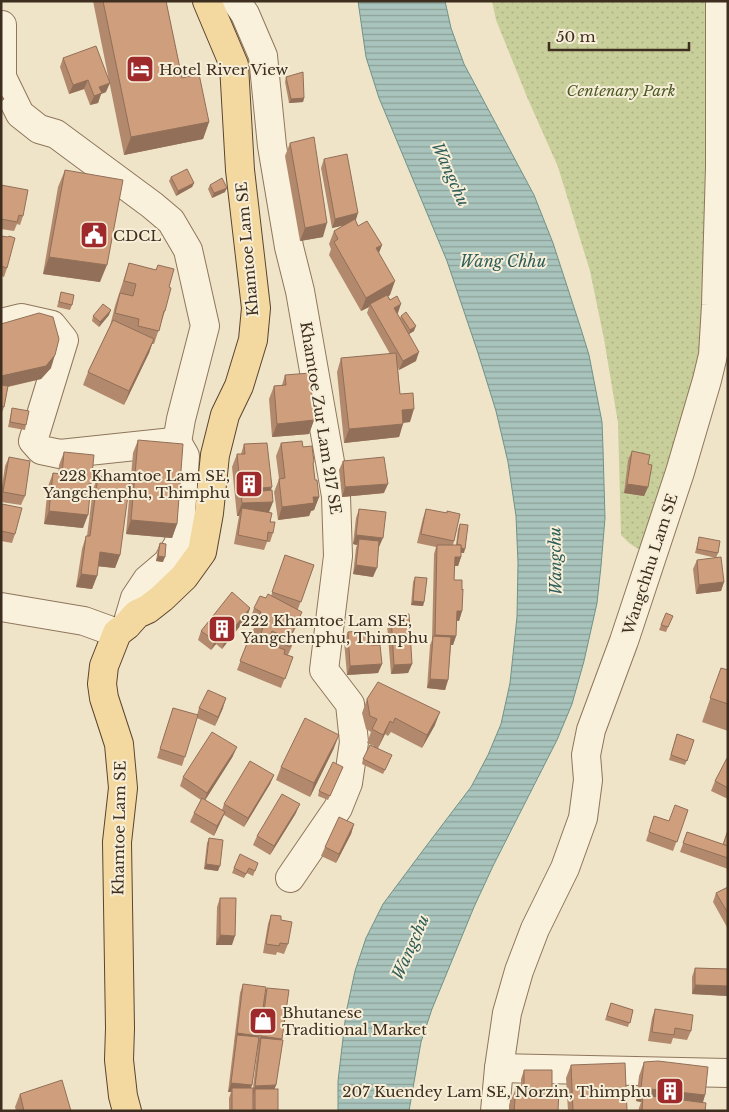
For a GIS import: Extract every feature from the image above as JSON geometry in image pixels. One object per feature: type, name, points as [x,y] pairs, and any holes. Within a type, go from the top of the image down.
[{"type":"main road","name":"Khamtoe Lam SE","points":[[127,1111],[123,1096],[119,1060],[117,842],[123,788],[119,744],[104,698],[102,684],[104,666],[122,629],[137,614],[148,609],[162,598],[184,577],[202,552],[209,513],[215,455],[224,415],[239,386],[254,340],[256,308],[240,170],[234,65],[207,1]]},
{"type":"street","name":"Khamtoe Zur Lam 217 SE","points":[[236,1],[245,14],[263,56],[273,156],[289,247],[300,291],[336,496],[338,556],[324,670],[350,704],[354,742],[348,783],[338,808],[290,878]]},
{"type":"street","name":"Wangchhu Lam SE","points":[[495,1111],[508,1013],[519,971],[535,929],[565,868],[583,818],[588,780],[586,755],[591,730],[624,641],[680,472],[707,380],[712,355],[716,304],[720,167],[720,1]]},
{"type":"street","points":[[1,25],[2,77],[20,114],[39,129],[56,134],[171,221],[188,250],[205,326],[181,419],[177,442],[185,456],[179,543],[167,563],[147,580],[135,598],[122,629],[1,607]]},
{"type":"street","points":[[1,323],[21,318],[52,325],[64,340],[33,441],[41,450],[60,454],[177,442]]},
{"type":"street","points":[[500,1068],[728,1073]]},
{"type":"green space","name":"Centenary Park","points":[[492,1],[709,1],[706,340],[646,554],[629,543],[621,535],[618,423],[590,271],[558,167],[496,20]]},
{"type":"water","name":"Wang Chhu","points":[[358,1],[445,1],[451,28],[464,64],[534,195],[553,243],[589,355],[602,422],[605,518],[601,566],[597,603],[572,704],[557,740],[474,907],[432,1009],[421,1042],[409,1111],[338,1111],[338,1081],[346,1013],[355,971],[366,938],[383,904],[471,787],[488,755],[501,724],[510,683],[517,617],[518,563],[516,516],[508,462],[496,411],[447,261],[379,98],[366,57]]},
{"type":"building","name":"Hotel River View","points":[[103,1],[166,1],[182,78],[199,74],[209,122],[131,137]]},
{"type":"building","points":[[96,46],[110,83],[99,87],[102,93],[94,96],[88,80],[73,85],[63,58]]},
{"type":"building","points":[[303,72],[304,98],[291,99],[286,77]]},
{"type":"building","points":[[314,137],[327,223],[305,228],[290,143]]},
{"type":"building","points":[[347,154],[358,213],[335,219],[324,159]]},
{"type":"building","points":[[187,169],[194,183],[178,191],[171,177]]},
{"type":"building","points":[[65,170],[123,180],[107,265],[49,257]]},
{"type":"building","points":[[222,178],[227,188],[214,193],[210,185]]},
{"type":"building","points":[[1,185],[28,190],[23,216],[19,215],[17,222],[1,219]]},
{"type":"building","points":[[355,219],[358,226],[367,221],[382,245],[376,248],[395,281],[366,298],[334,242],[338,239],[334,231]]},
{"type":"building","points":[[1,236],[15,238],[7,268],[1,266]]},
{"type":"building","points":[[129,263],[156,270],[158,265],[174,269],[169,287],[171,288],[159,331],[138,326],[139,319],[115,313],[120,293],[133,296],[136,284],[124,281]]},
{"type":"building","points":[[61,292],[74,295],[72,305],[59,302]]},
{"type":"building","points":[[387,295],[390,300],[397,296],[401,304],[394,308],[419,352],[403,361],[370,304]]},
{"type":"building","points":[[103,304],[111,310],[100,322],[93,316]]},
{"type":"building","points":[[406,312],[416,326],[410,330],[401,316]]},
{"type":"building","points":[[39,313],[53,317],[59,339],[55,355],[46,366],[1,376],[1,324]]},
{"type":"building","points":[[113,320],[154,339],[129,391],[88,372]]},
{"type":"building","points":[[396,353],[400,394],[413,393],[414,409],[402,410],[403,424],[349,429],[341,358]]},
{"type":"building","points":[[310,373],[314,420],[277,424],[274,386],[286,385],[285,375]]},
{"type":"building","points":[[1,385],[8,386],[4,407],[1,406]]},
{"type":"building","points":[[12,408],[29,411],[26,425],[10,422]]},
{"type":"building","points":[[138,440],[183,444],[177,524],[131,520]]},
{"type":"building","points":[[302,441],[303,447],[312,446],[315,480],[317,480],[319,497],[313,497],[314,503],[282,507],[279,479],[285,478],[281,443]]},
{"type":"building","name":"228 Khamtoe Lam SE, Yangchenphu, Thimphu","points":[[267,443],[272,487],[262,488],[263,491],[272,490],[273,502],[242,503],[237,454],[245,454],[244,444]]},
{"type":"building","points":[[632,451],[650,455],[648,464],[652,465],[648,487],[627,484]]},
{"type":"building","points":[[64,452],[94,455],[91,484],[88,484],[88,493],[90,494],[88,515],[49,511],[53,473],[62,474]]},
{"type":"building","points":[[9,457],[30,461],[25,496],[3,492]]},
{"type":"building","points":[[384,457],[388,484],[345,487],[343,461]]},
{"type":"building","points":[[98,476],[130,480],[120,555],[100,552],[97,576],[81,574],[86,536],[90,536]]},
{"type":"building","points":[[2,504],[22,508],[15,534],[1,531]]},
{"type":"building","points":[[242,508],[272,513],[270,522],[275,522],[273,533],[268,532],[267,541],[238,535]]},
{"type":"building","points":[[359,509],[386,512],[383,538],[356,535]]},
{"type":"building","points":[[426,509],[460,514],[454,541],[421,534]]},
{"type":"building","points":[[460,524],[468,525],[465,549],[461,548],[461,545],[457,545]]},
{"type":"building","points":[[699,537],[720,541],[718,553],[697,549]]},
{"type":"building","points":[[359,539],[379,541],[377,568],[356,565]]},
{"type":"building","points":[[160,543],[166,544],[165,557],[158,556]]},
{"type":"building","points":[[437,545],[461,545],[461,557],[455,557],[454,580],[462,580],[463,589],[462,611],[457,611],[456,636],[435,635]]},
{"type":"building","points":[[285,555],[314,565],[301,602],[272,592]]},
{"type":"building","points":[[721,557],[724,582],[699,585],[697,560]]},
{"type":"building","points":[[415,577],[427,578],[424,602],[413,601]]},
{"type":"building","name":"222 Khamtoe Lam SE, Yangchenphu, Thimphu","points":[[232,592],[250,608],[225,639],[220,635],[215,641],[201,631]]},
{"type":"building","points":[[268,594],[302,612],[291,635],[295,637],[290,647],[278,641],[281,635],[272,631],[269,638],[261,634],[263,627],[255,624],[261,612],[254,608],[260,596],[266,598]]},
{"type":"building","points":[[666,613],[673,616],[668,627],[661,625]]},
{"type":"building","points":[[409,614],[412,664],[394,665],[391,615]]},
{"type":"building","points":[[370,630],[371,645],[380,645],[382,664],[350,666],[348,632]]},
{"type":"building","points":[[250,636],[285,650],[284,654],[293,657],[285,679],[240,661]]},
{"type":"building","points":[[433,636],[451,637],[448,680],[430,679]]},
{"type":"building","points":[[721,668],[728,670],[728,704],[710,698]]},
{"type":"building","points":[[378,682],[440,712],[427,735],[395,718],[393,723],[390,721],[383,735],[372,729],[377,719],[370,716],[367,699]]},
{"type":"building","points":[[208,690],[226,698],[218,717],[199,708]]},
{"type":"building","points":[[173,708],[198,715],[185,757],[160,749]]},
{"type":"building","points":[[305,718],[339,735],[314,783],[281,767]]},
{"type":"building","points":[[212,732],[237,747],[207,793],[183,777]]},
{"type":"building","points":[[677,734],[694,740],[687,761],[671,755]]},
{"type":"building","points":[[370,745],[392,755],[385,770],[363,759]]},
{"type":"building","points":[[728,758],[728,788],[715,781]]},
{"type":"building","points":[[250,761],[274,775],[248,818],[224,804]]},
{"type":"building","points":[[333,762],[343,767],[330,796],[319,791]]},
{"type":"building","points":[[282,794],[300,804],[274,846],[257,836]]},
{"type":"building","points":[[202,798],[225,812],[217,826],[194,813]]},
{"type":"building","points":[[675,805],[688,810],[677,842],[649,832],[654,816],[669,821]]},
{"type":"building","points":[[339,817],[354,824],[339,854],[325,847]]},
{"type":"building","points":[[728,830],[728,846],[723,845]]},
{"type":"building","points":[[687,832],[728,846],[728,858],[683,843]]},
{"type":"building","points":[[209,838],[223,840],[220,866],[206,864]]},
{"type":"building","points":[[240,854],[258,863],[255,871],[249,868],[246,874],[234,868]]},
{"type":"building","points":[[728,887],[728,913],[716,893]]},
{"type":"building","points":[[220,898],[236,898],[235,936],[220,935]]},
{"type":"building","points":[[271,915],[281,916],[281,920],[292,922],[288,944],[280,943],[279,946],[266,944]]},
{"type":"building","points":[[695,968],[728,969],[728,986],[695,985]]},
{"type":"building","points":[[243,984],[266,987],[259,1036],[237,1033]]},
{"type":"building","points":[[267,988],[289,990],[282,1039],[261,1036]]},
{"type":"building","points":[[611,1003],[633,1010],[630,1023],[607,1016]]},
{"type":"building","points":[[655,1009],[693,1015],[691,1031],[675,1028],[674,1035],[652,1032]]},
{"type":"building","points":[[237,1035],[259,1037],[252,1085],[231,1083]]},
{"type":"building","points":[[261,1038],[283,1040],[276,1085],[255,1086]]},
{"type":"building","points":[[658,1061],[708,1067],[705,1095],[641,1088],[644,1062]]},
{"type":"building","points":[[625,1063],[627,1111],[573,1111],[571,1065]]},
{"type":"building","points":[[524,1070],[552,1070],[552,1090],[524,1089]]},
{"type":"building","points":[[62,1080],[71,1111],[24,1111],[20,1094]]},
{"type":"building","points":[[232,1088],[253,1088],[253,1111],[232,1111]]},
{"type":"building","points":[[516,1088],[559,1091],[558,1111],[514,1111]]},
{"type":"building","points":[[255,1089],[278,1089],[278,1111],[255,1111]]},
{"type":"building","points":[[643,1095],[706,1103],[705,1111],[642,1111]]},
{"type":"place","name":"Hotel River View","points":[[140,69]]},
{"type":"place","name":"CDCL","points":[[94,235]]},
{"type":"place","name":"228 Khamtoe Lam SE, Yangchenphu, Thimphu","points":[[249,484]]},
{"type":"place","name":"222 Khamtoe Lam SE, Yangchenphu, Thimphu","points":[[222,629]]},
{"type":"place","name":"Bhutanese Traditional Market","points":[[263,1021]]},
{"type":"place","name":"207 Kuendey Lam SE, Norzin, Thimphu","points":[[670,1091]]},
{"type":"water label","name":"Wangchu","points":[[451,174]]},
{"type":"water label","name":"Wangchu","points":[[555,561]]},
{"type":"water label","name":"Wangchu","points":[[410,947]]}]
